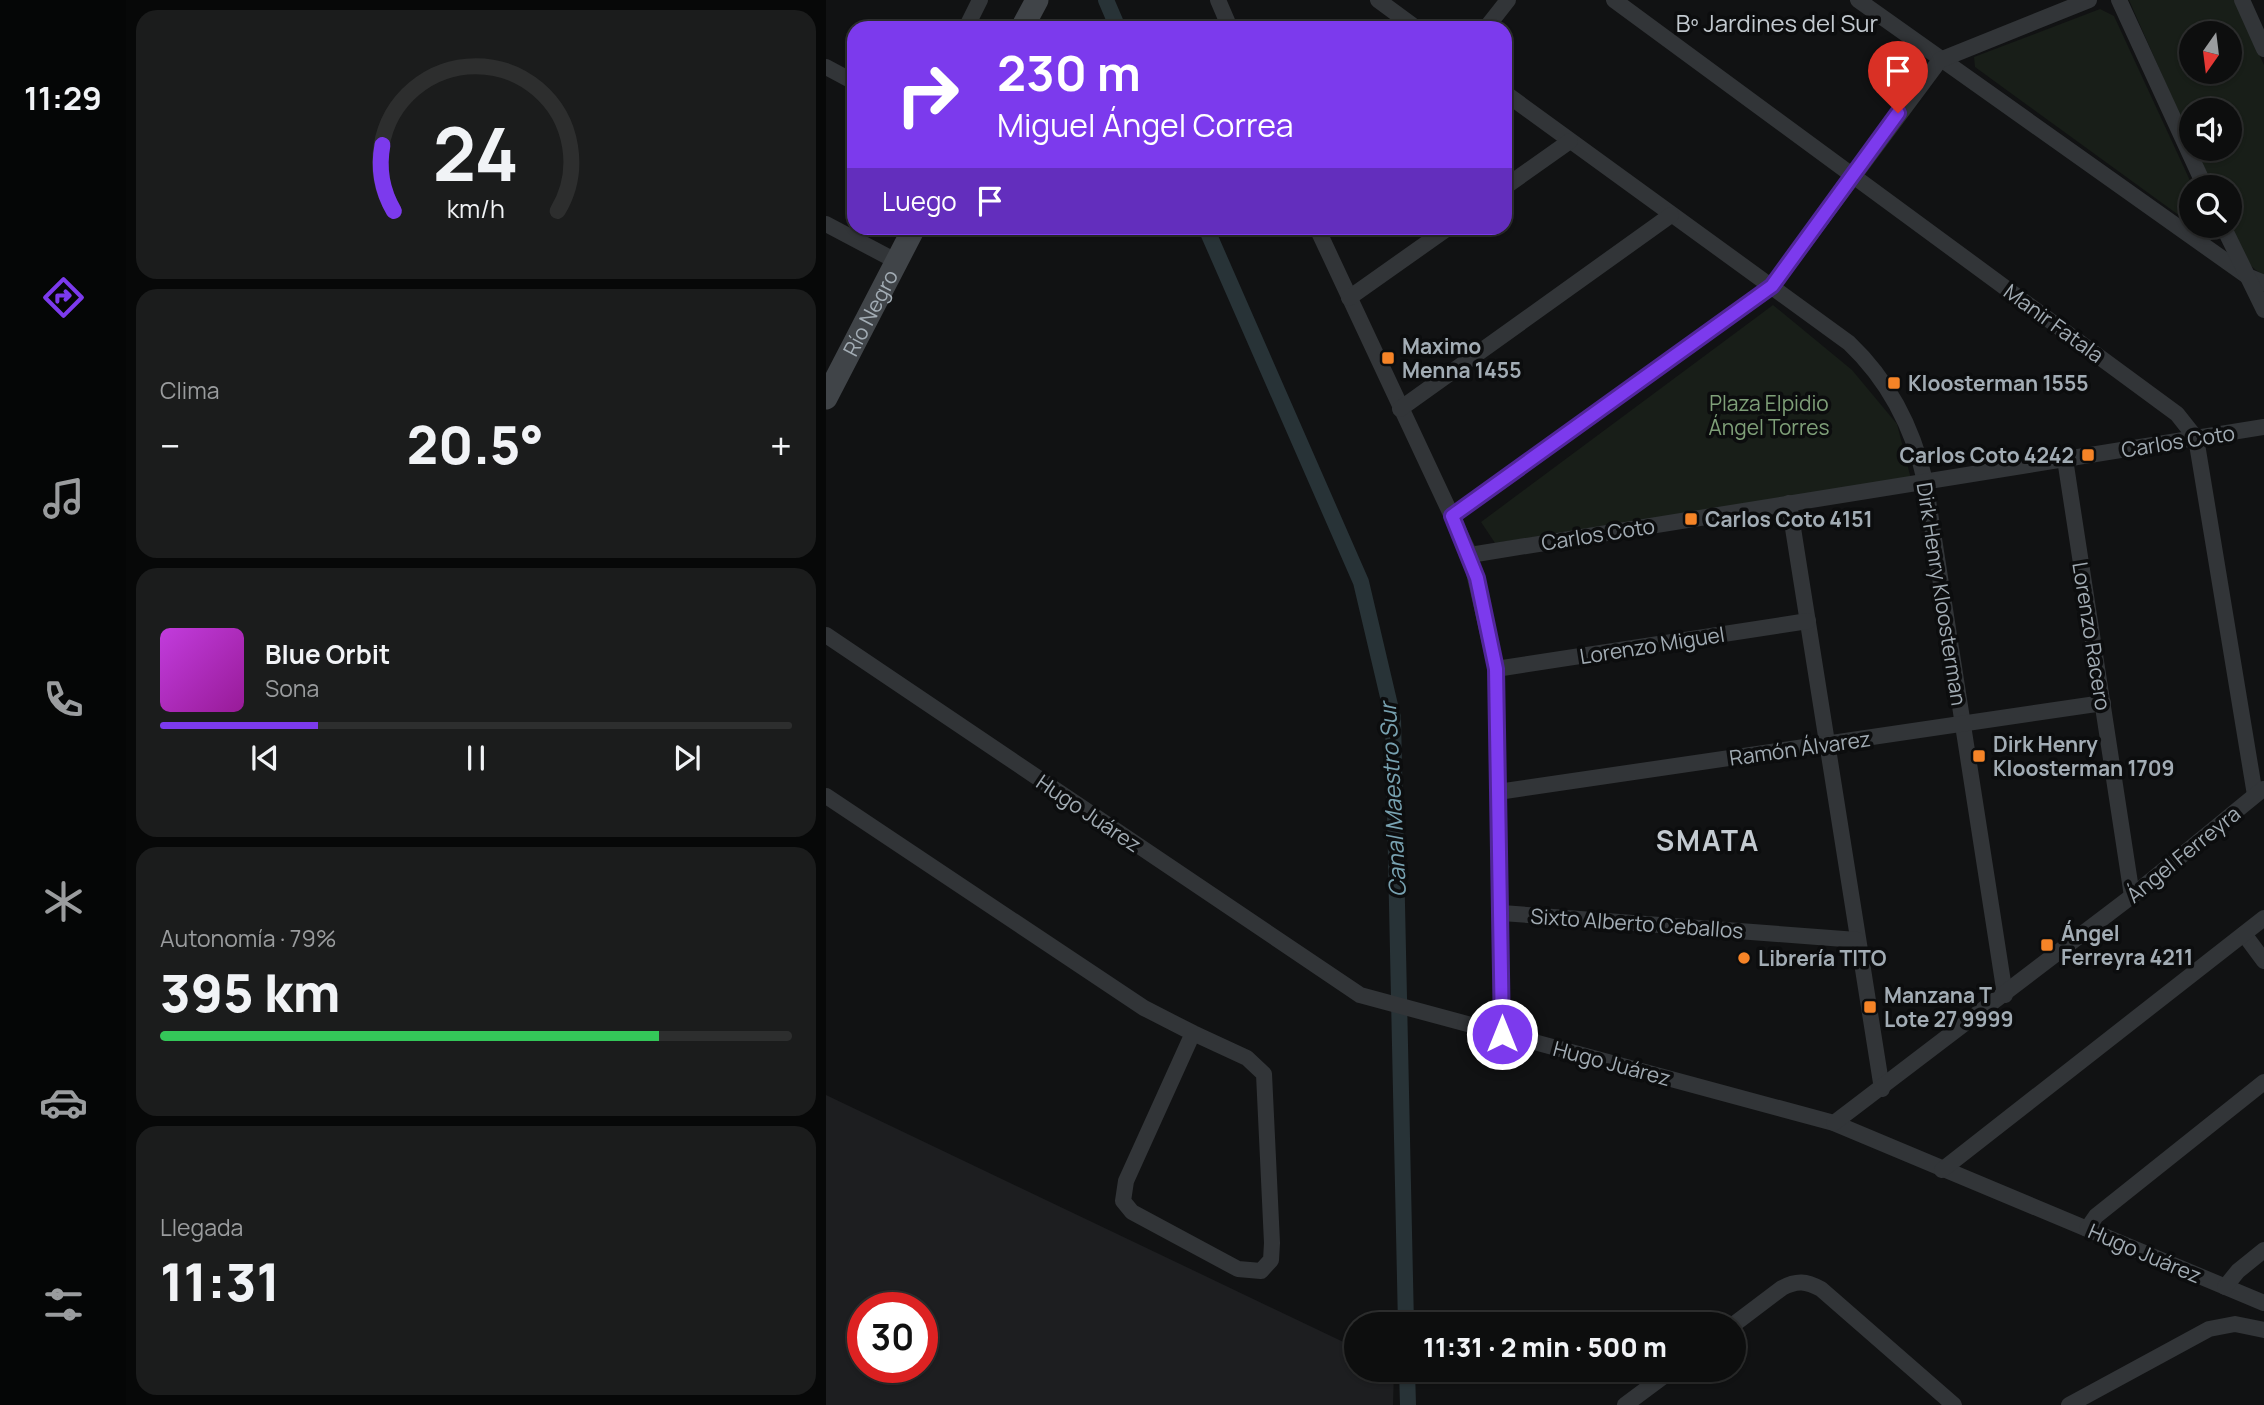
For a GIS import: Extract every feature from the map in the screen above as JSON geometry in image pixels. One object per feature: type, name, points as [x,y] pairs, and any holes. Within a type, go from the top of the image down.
[{"type":"street","points":[[970,21],[980,0]]},
{"type":"street","points":[[1026,21],[1037,0]]},
{"type":"street","points":[[1218,0],[1227,21]]},
{"type":"street","points":[[1378,0],[1406,21]]},
{"type":"street","points":[[1491,21],[1507,0]]},
{"type":"street","name":"Manir Fatala","points":[[1614,0],[2177,414],[2196,438]]},
{"type":"street","points":[[1858,0],[2246,276],[2264,283]]},
{"type":"street","points":[[1452,516],[1772,286],[1940,60],[2089,0]]},
{"type":"street","points":[[2119,0],[2199,175]]},
{"type":"street","points":[[2242,0],[2264,49]]},
{"type":"street","points":[[826,68],[847,78]]},
{"type":"street","name":"Dirk Henry Kloosterman","points":[[1512,98],[1772,286],[1868,361],[1901,412],[1925,481],[2005,995]]},
{"type":"street","points":[[1512,182],[1570,141]]},
{"type":"street","points":[[1400,409],[1671,215]]},
{"type":"street","points":[[826,224],[847,230]]},
{"type":"street","points":[[859,235],[896,261]]},
{"type":"street","name":"Río Negro","points":[[826,398],[910,235]]},
{"type":"street","points":[[1320,235],[1470,555],[1496,669],[1502,1034]]},
{"type":"street","points":[[1349,298],[1438,235]]},
{"type":"street","points":[[2229,238],[2264,310]]},
{"type":"street","name":"Carlos Coto","points":[[1470,555],[2264,428]]},
{"type":"street","points":[[2196,438],[2260,792]]},
{"type":"street","name":"Lorenzo Racero","points":[[2065,458],[2132,896]]},
{"type":"street","points":[[1789,503],[1882,1089]]},
{"type":"street","name":"Lorenzo Miguel","points":[[1496,669],[1808,621]]},
{"type":"street","name":"Hugo Juárez","points":[[826,635],[1360,995],[1410,1011],[1834,1123],[2264,1303]]},
{"type":"street","name":"Ramón Álvarez","points":[[1498,792],[2102,703]]},
{"type":"street","name":"Ángel Ferreyra","points":[[1834,1123],[2005,995],[2260,792]]},
{"type":"street","points":[[827,797],[1144,1008],[1247,1058],[1264,1074],[1272,1243],[1271,1260],[1261,1271],[1238,1269],[1132,1212],[1123,1200],[1126,1181],[1193,1033]]},
{"type":"street","name":"Sixto Alberto Ceballos","points":[[1502,913],[1857,940]]},
{"type":"street","points":[[1942,1170],[2264,918]]},
{"type":"street","points":[[2244,934],[2264,961]]},
{"type":"street","points":[[2087,1228],[2096,1216],[2264,1082]]},
{"type":"street","points":[[2225,1287],[2238,1270],[2264,1250]]},
{"type":"street","points":[[1746,1316],[1791,1283],[1808,1282],[1821,1289],[1954,1405]]},
{"type":"street","points":[[2069,1405],[2209,1329],[2235,1324],[2264,1330]]},
{"type":"street","points":[[1625,1405],[1656,1382]]},
{"type":"shaded area","points":[[826,1095],[1344,1342],[1344,1382],[1394,1382],[1393,1405],[826,1405]]},
{"type":"green space","points":[[2129,0],[2234,0],[2264,65],[2264,275],[2246,259],[2235,238],[2242,238],[2242,175],[2207,175],[2201,161],[2242,161],[2242,98],[2179,98],[2179,114]]},
{"type":"green space","points":[[2100,9],[2114,16],[2187,175],[2179,175],[2179,215],[1975,67],[1974,57]]},
{"type":"green space","name":"Plaza Elpidio Ángel Torres","points":[[1773,305],[1852,370],[1897,424],[1911,479],[1495,543],[1481,522]]},
{"type":"waterway","name":"Canal Maestro Sur","points":[[1106,0],[1115,21]]},
{"type":"waterway","name":"Canal Maestro Sur","points":[[1209,235],[1361,582],[1393,718],[1406,1312]]},
{"type":"waterway","name":"Canal Maestro Sur","points":[[1407,1382],[1408,1405]]},
{"type":"place","name":"Maximo Menna 1455","points":[[1388,358]]},
{"type":"place","name":"Kloosterman 1555","points":[[1894,383]]},
{"type":"place","name":"Carlos Coto 4242","points":[[2088,455]]},
{"type":"place","name":"Carlos Coto 4151","points":[[1691,519]]},
{"type":"place","name":"Dirk Henry Kloosterman 1709","points":[[1979,756]]},
{"type":"place","name":"Ángel Ferreyra 4211","points":[[2047,945]]},
{"type":"place","name":"Librería TITO","points":[[1744,958]]},
{"type":"place","name":"Manzana T Lote 27 9999","points":[[1870,1007]]},
{"type":"district","name":"Bº Jardines del Sur","points":[[1777,22]]},
{"type":"district","name":"SMATA","points":[[1708,840]]},
{"type":"route","points":[[1502,1034],[1496,669],[1477,578],[1470,555],[1452,516],[1772,286],[1898,113]]}]
